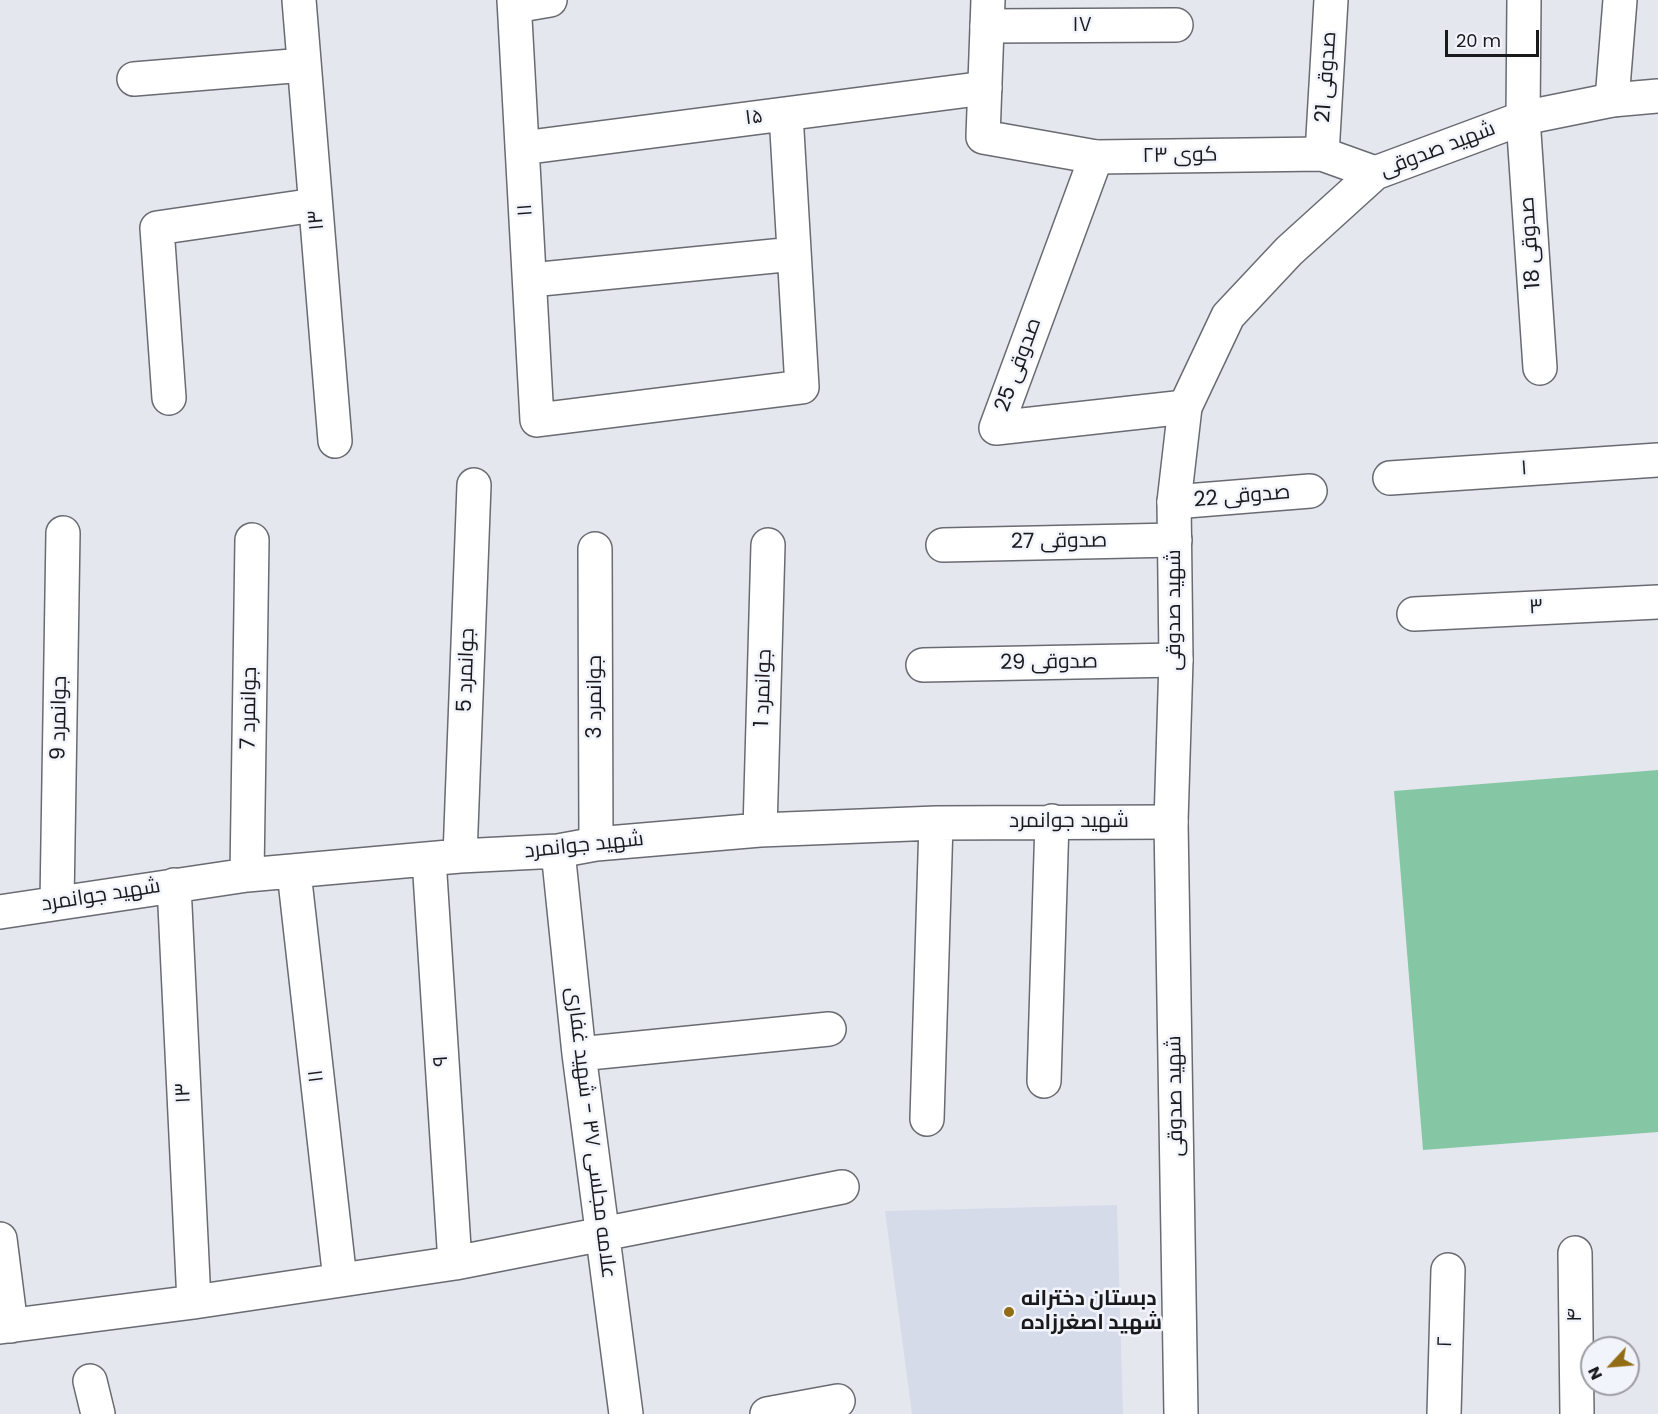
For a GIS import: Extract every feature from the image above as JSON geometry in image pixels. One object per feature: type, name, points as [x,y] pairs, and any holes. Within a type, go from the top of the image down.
[{"type":"street","name":"۱۳","points":[[299,0],[335,441]]},
{"type":"street","points":[[515,3],[550,0]]},
{"type":"street","name":"صدوقی 21","points":[[1322,154],[1332,0]]},
{"type":"street","name":"صدوقی 18","points":[[1524,0],[1523,118],[1540,368]]},
{"type":"street","points":[[1612,100],[1620,0]]},
{"type":"street","name":"۱۱","points":[[515,3],[537,420],[802,387],[794,254]]},
{"type":"street","points":[[985,88],[988,13]]},
{"type":"street","name":"۱۷","points":[[988,13],[1176,25]]},
{"type":"street","points":[[134,80],[304,65]]},
{"type":"street","name":"کوی ۲۳","points":[[985,88],[983,137],[1096,157],[1322,154],[1375,173]]},
{"type":"street","name":"۱۵","points":[[522,148],[985,88]]},
{"type":"street","name":"شهید صدوقی","points":[[1181,1414],[1171,822],[1176,660],[1174,502],[1185,407],[1228,316],[1289,251],[1375,173],[1523,118],[1612,100],[1658,96]]},
{"type":"street","points":[[531,280],[794,254],[786,114]]},
{"type":"street","name":"صدوقی 25","points":[[1096,157],[996,428],[1185,407]]},
{"type":"street","points":[[169,398],[157,228],[315,206]]},
{"type":"street","name":"۱","points":[[1389,478],[1658,460]]},
{"type":"street","name":"جوانمرد 5","points":[[445,857],[474,485]]},
{"type":"street","name":"صدوقی 22","points":[[1174,502],[1310,491]]},
{"type":"street","name":"جوانمرد 9","points":[[57,902],[63,533]]},
{"type":"street","name":"جوانمرد 7","points":[[247,875],[252,540]]},
{"type":"street","name":"صدوقی 27","points":[[944,545],[1175,540]]},
{"type":"street","name":"جوانمرد 1","points":[[760,830],[768,545]]},
{"type":"street","name":"جوانمرد 3","points":[[595,549],[596,844]]},
{"type":"street","name":"۳","points":[[1414,614],[1658,602]]},
{"type":"street","name":"صدوقی 29","points":[[923,665],[1176,660]]},
{"type":"street","points":[[1044,1081],[1052,821]]},
{"type":"street","name":"شهید جوانمرد","points":[[0,912],[247,875],[445,857],[558,851],[596,844],[760,830],[936,823],[1171,822]]},
{"type":"street","points":[[927,1119],[936,823]]},
{"type":"street","name":"علامه مجلسی ۳۷ - شهید غفاری","points":[[558,851],[579,1054],[626,1414]]},
{"type":"street","name":"۹","points":[[445,857],[454,1263]]},
{"type":"street","name":"۱۱","points":[[294,872],[340,1280]]},
{"type":"street","name":"۱۳","points":[[174,885],[194,1302]]},
{"type":"street","points":[[579,1054],[829,1029]]},
{"type":"street","points":[[0,1239],[5,1326],[194,1302],[454,1263],[842,1186]]},
{"type":"street","name":"۴","points":[[1575,1253],[1577,1414]]},
{"type":"street","name":"۲","points":[[1444,1414],[1448,1270]]},
{"type":"street","points":[[90,1381],[98,1414]]},
{"type":"street","points":[[767,1414],[838,1401]]},
{"type":"shaded area","name":"دبستان دخترانه شهید اصغرزاده","points":[[1117,1205],[1123,1414],[912,1414],[885,1211]]},
{"type":"green space","points":[[1658,770],[1658,1132],[1423,1150],[1394,791]]},
{"type":"place","name":"دبستان دخترانه شهید اصغرزاده","points":[[1009,1312]]}]
